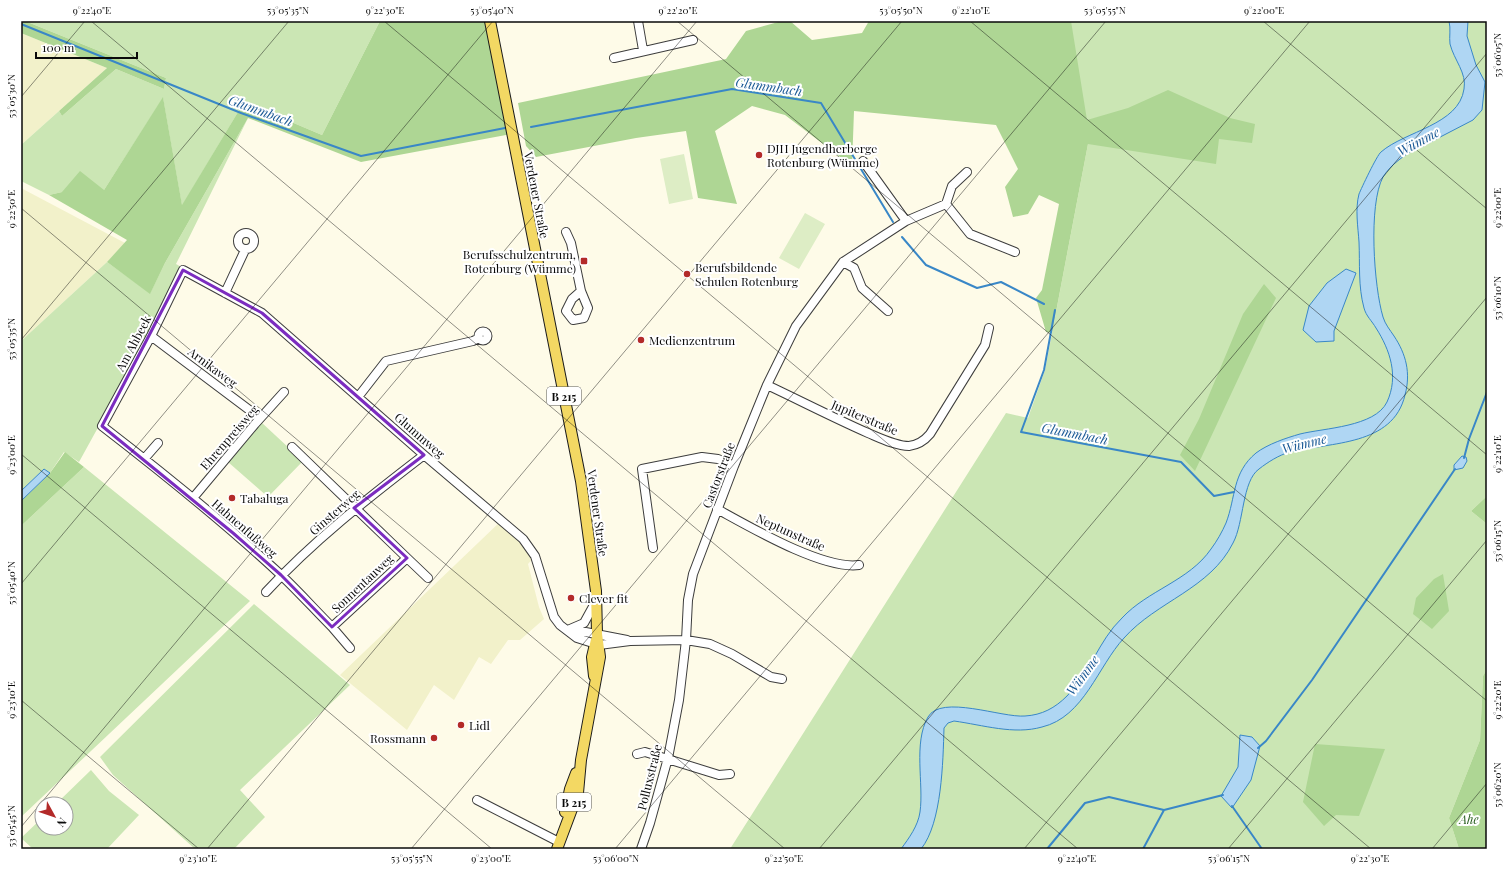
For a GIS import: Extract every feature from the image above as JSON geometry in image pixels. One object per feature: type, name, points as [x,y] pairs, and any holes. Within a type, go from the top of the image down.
[{"type":"main road","name":"Verdener Straße","points":[[490,21],[581,481],[597,600],[597,645],[600,657],[581,760],[578,793],[558,845]]},
{"type":"street","points":[[638,21],[643,50]]},
{"type":"street","points":[[614,58],[643,50],[693,40]]},
{"type":"street","points":[[863,161],[906,221]]},
{"type":"street","points":[[888,312],[862,288],[854,268],[843,262],[906,221],[946,204],[952,186],[967,172]]},
{"type":"street","points":[[946,204],[970,234],[1015,252]]},
{"type":"street","points":[[566,232],[575,258],[581,291]]},
{"type":"street","points":[[225,293],[245,250]]},
{"type":"street","name":"Castorstraße","points":[[686,640],[689,587],[693,574],[717,509],[767,385],[796,326],[843,262]]},
{"type":"street","name":"Glummweg","points":[[183,270],[262,313],[424,455],[502,520],[530,547],[539,567],[551,611],[560,625],[577,638],[597,645]]},
{"type":"street","name":"Am Ahbeek","points":[[102,426],[151,336],[183,270]]},
{"type":"street","name":"Jupiterstraße","points":[[767,385],[874,436],[912,446],[923,441],[930,434],[985,345],[989,328]]},
{"type":"street","name":"Arnikaweg","points":[[151,336],[260,418]]},
{"type":"street","points":[[358,397],[386,361],[473,341],[479,338]]},
{"type":"street","name":"Ehrenpreisweg","points":[[193,498],[260,418],[284,392]]},
{"type":"street","name":"Hahnenfußweg","points":[[102,426],[193,498],[281,575]]},
{"type":"street","points":[[144,459],[158,443]]},
{"type":"street","name":"Sonnentauweg","points":[[292,447],[428,578]]},
{"type":"street","name":"Ginsterweg","points":[[266,592],[281,575],[354,508],[424,455]]},
{"type":"street","points":[[653,548],[642,469],[702,457],[714,458],[734,466]]},
{"type":"street","name":"Neptunstraße","points":[[717,509],[812,556],[842,566],[859,565]]},
{"type":"street","name":"Sonnentauweg","points":[[332,627],[407,558]]},
{"type":"street","name":"Sonnentauweg","points":[[281,575],[332,627],[350,648]]},
{"type":"street","points":[[570,629],[584,623],[597,600]]},
{"type":"street","points":[[560,625],[570,629],[630,640]]},
{"type":"street","points":[[597,645],[630,640],[686,640],[710,644],[732,654],[771,677],[782,679]]},
{"type":"street","name":"Polluxstraße","points":[[641,849],[650,823],[668,758],[676,710],[676,700],[680,690],[686,640]]},
{"type":"street","points":[[637,754],[645,752],[668,758],[719,776],[730,774]]},
{"type":"street","points":[[477,800],[558,845]]},
{"type":"highlighted area","points":[[183,270],[262,313],[424,455],[354,508],[407,558],[332,627],[281,575],[233,533],[102,426]]},
{"type":"green space","points":[[21,21],[25,21],[166,78],[164,89],[116,69],[62,116],[59,111],[107,68],[21,33]]},
{"type":"green space","points":[[25,21],[380,21],[322,135],[244,102],[182,206],[163,98],[104,190],[62,192],[49,195],[21,181],[21,145],[59,111],[62,116],[116,69],[164,89],[166,78]]},
{"type":"green space","points":[[380,21],[490,21],[512,134],[361,162],[248,118],[165,263],[150,294],[107,262],[127,240],[49,195],[62,192],[80,171],[104,190],[163,97],[182,205],[244,102],[322,135]]},
{"type":"green space","points":[[782,21],[790,21],[812,40],[862,33],[869,21],[1071,21],[1087,120],[1128,108],[1168,90],[1230,118],[1255,124],[1252,143],[1219,139],[1216,164],[1088,144],[1052,333],[1046,332],[1036,298],[1042,290],[1059,204],[1039,195],[1028,214],[1013,217],[1005,187],[1018,169],[996,125],[854,111],[852,166],[785,115],[752,106],[715,131],[737,204],[698,198],[686,131],[636,138],[536,157],[526,146],[518,103],[726,59],[746,31]]},
{"type":"green space","points":[[1059,21],[1487,21],[1487,496],[1471,511],[1487,524],[1487,669],[1483,676],[1480,740],[1449,818],[1459,849],[730,849],[1006,413],[1028,418],[1045,370],[1088,144]]},
{"type":"green space","points":[[21,33],[107,68],[21,145]]},
{"type":"green space","points":[[248,118],[176,264],[183,268],[149,335],[79,462],[64,452],[50,473],[44,469],[21,491],[21,341],[107,262],[150,293],[165,263]]},
{"type":"green space","points":[[684,154],[693,199],[669,204],[660,159]]},
{"type":"green space","points":[[21,188],[125,243],[107,262],[21,341]]},
{"type":"green space","points":[[805,213],[825,224],[799,269],[779,258]]},
{"type":"green space","points":[[1264,284],[1276,298],[1195,471],[1180,455],[1199,419],[1243,314]]},
{"type":"green space","points":[[261,422],[303,461],[268,497],[228,462]]},
{"type":"green space","points":[[65,452],[84,467],[21,526],[21,501],[50,473]]},
{"type":"green space","points":[[84,467],[250,601],[43,796],[34,796],[34,805],[21,817],[21,526]]},
{"type":"green space","points":[[1487,496],[1487,524],[1471,511]]},
{"type":"green space","points":[[502,520],[535,556],[528,564],[539,607],[544,619],[520,640],[508,640],[491,664],[479,657],[454,700],[434,685],[407,730],[340,675]]},
{"type":"green space","points":[[1443,574],[1449,611],[1432,629],[1413,614],[1416,598],[1434,579]]},
{"type":"green space","points":[[254,604],[350,685],[240,790],[265,817],[234,849],[195,849],[113,775],[100,757]]},
{"type":"green space","name":"Ahe","points":[[1487,669],[1487,849],[1459,849],[1449,818],[1480,740],[1483,676]]},
{"type":"green space","points":[[1315,744],[1385,749],[1359,816],[1336,815],[1324,826],[1303,802]]},
{"type":"green space","points":[[91,770],[109,791],[139,815],[107,849],[33,849],[21,838],[34,826],[34,836],[74,836],[74,796],[64,796]]},
{"type":"water","name":"Wümme","points":[[1449,21],[1468,21],[1467,36],[1476,65],[1485,82],[1482,110],[1473,120],[1419,148],[1416,148],[1394,164],[1383,177],[1378,190],[1375,206],[1375,267],[1380,304],[1385,322],[1402,350],[1408,379],[1405,395],[1398,412],[1388,424],[1374,433],[1341,443],[1290,452],[1274,459],[1259,469],[1253,475],[1246,492],[1237,535],[1223,559],[1197,584],[1137,625],[1124,638],[1080,702],[1069,713],[1057,721],[1042,727],[1021,730],[1009,730],[954,721],[948,723],[944,728],[940,791],[933,824],[928,838],[921,849],[901,849],[913,832],[919,817],[921,801],[921,739],[928,717],[935,710],[945,707],[958,707],[1015,716],[1025,716],[1043,712],[1058,704],[1082,678],[1107,637],[1122,618],[1132,608],[1180,578],[1202,560],[1211,549],[1226,523],[1239,477],[1248,461],[1256,453],[1283,439],[1300,434],[1361,422],[1372,417],[1381,410],[1387,402],[1391,392],[1392,383],[1391,364],[1389,354],[1381,336],[1365,311],[1362,300],[1357,206],[1359,194],[1381,152],[1403,138],[1442,119],[1452,111],[1460,101],[1464,89],[1464,77],[1450,44]]},
{"type":"water","points":[[1346,269],[1356,273],[1334,331],[1334,341],[1316,342],[1303,330],[1309,306],[1327,283]]},
{"type":"water","points":[[1462,456],[1466,457],[1467,461],[1463,468],[1454,470],[1454,465]]},
{"type":"water","points":[[44,469],[50,473],[21,501],[21,491]]},
{"type":"water","points":[[1240,735],[1252,737],[1260,746],[1251,780],[1232,808],[1221,796],[1238,767]]},
{"type":"waterway","name":"Glummbach","points":[[21,24],[241,113],[361,156],[505,128]]},
{"type":"waterway","name":"Glummbach","points":[[531,127],[732,89],[821,103],[893,222]]},
{"type":"waterway","name":"Glummbach","points":[[902,237],[926,265],[977,288],[1001,282],[1044,304]]},
{"type":"waterway","name":"Glummbach","points":[[1055,310],[1044,370],[1021,432],[1181,462],[1214,496],[1234,492]]},
{"type":"waterway","points":[[1464,458],[1469,439],[1487,392]]},
{"type":"waterway","points":[[1258,748],[1266,741],[1312,680],[1455,469]]},
{"type":"waterway","points":[[1143,849],[1164,810],[1223,795]]},
{"type":"waterway","points":[[1047,849],[1085,803],[1109,797],[1164,810]]},
{"type":"waterway","points":[[1232,806],[1262,849]]},
{"type":"place","name":"DJH Jugendherberge Rotenburg (Wümme)","points":[[759,155]]},
{"type":"place","name":"Berufsschulzentrum, Rotenburg (Wümme)","points":[[584,261]]},
{"type":"place","name":"Berufsbildende Schulen Rotenburg","points":[[687,274]]},
{"type":"place","name":"Medienzentrum","points":[[641,340]]},
{"type":"place","name":"Tabaluga","points":[[232,498]]},
{"type":"place","name":"Clever fit","points":[[571,598]]},
{"type":"place","name":"Lidl","points":[[461,725]]},
{"type":"place","name":"Rossmann","points":[[434,738]]}]
